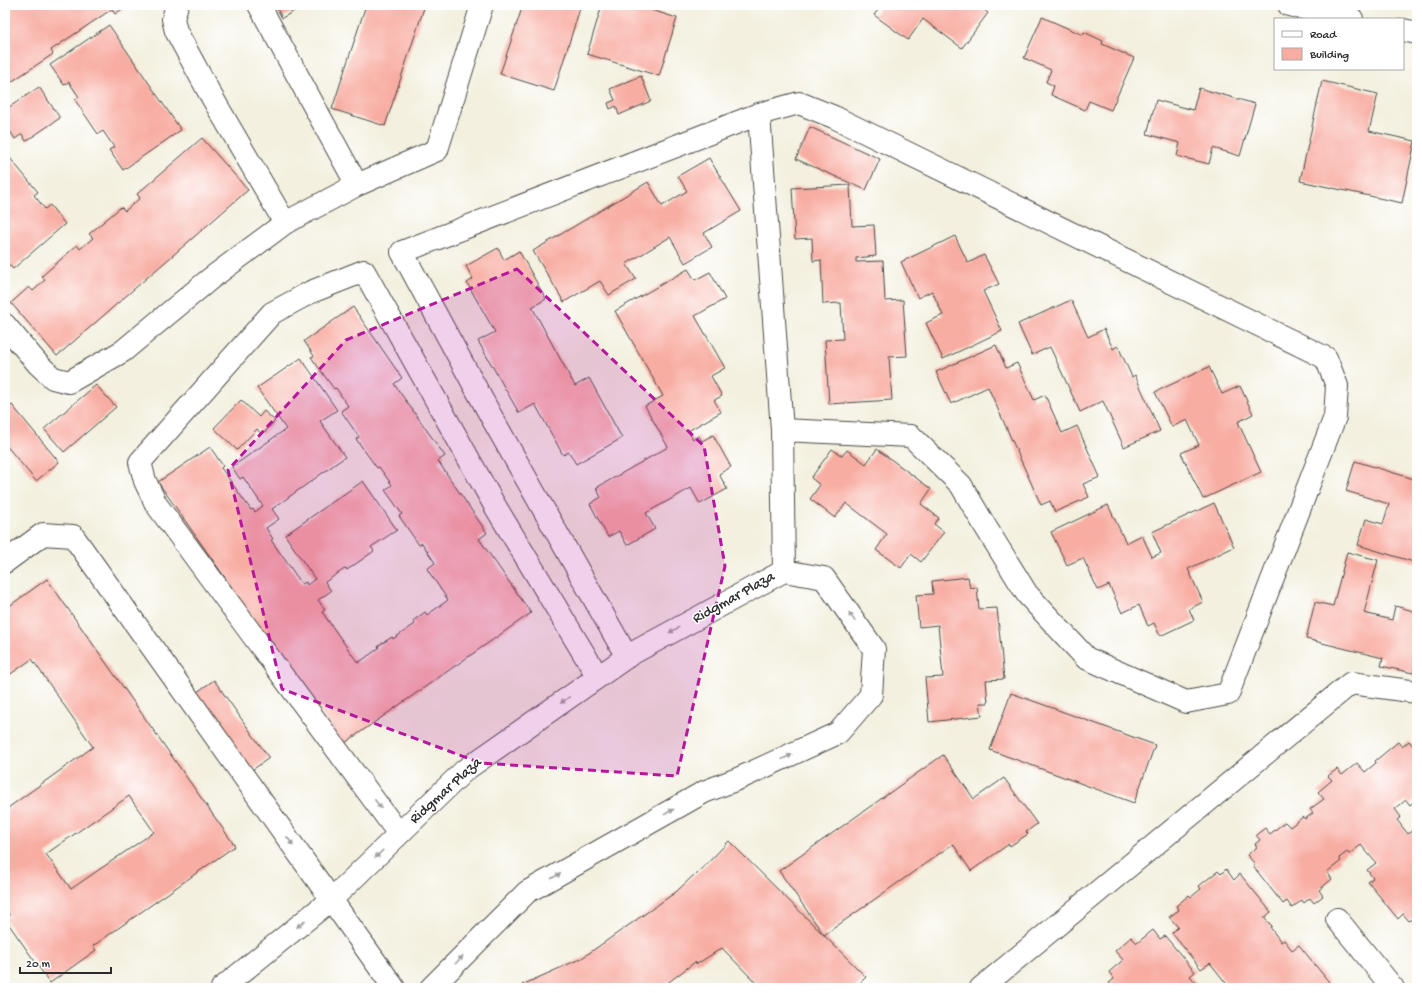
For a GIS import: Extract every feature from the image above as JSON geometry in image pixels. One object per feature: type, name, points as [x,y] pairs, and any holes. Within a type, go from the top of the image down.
[{"type":"street","points":[[177,5],[173,19],[176,31],[209,92],[285,223]]},
{"type":"street","points":[[259,5],[357,185]]},
{"type":"street","points":[[5,325],[38,364],[53,378],[69,382],[123,351],[210,279],[285,223],[357,185],[437,150],[482,5]]},
{"type":"street","points":[[1289,5],[1348,18]]},
{"type":"street","points":[[1404,30],[1417,33]]},
{"type":"street","points":[[627,657],[492,418],[402,252],[759,114],[799,103],[834,117],[1326,358],[1337,386],[1335,417],[1228,694],[1186,702],[1086,658],[1027,594],[961,485],[911,436],[782,430]]},
{"type":"street","points":[[759,114],[782,430],[784,571]]},
{"type":"street","points":[[399,834],[156,504],[145,481],[140,462],[272,313],[311,292],[364,270],[495,506],[598,677]]},
{"type":"street","points":[[5,562],[43,534],[74,536],[394,988]]},
{"type":"street","name":"Ridgmar Plaza","points":[[222,988],[332,899],[465,770],[627,657],[784,571],[824,578],[874,649],[871,695],[843,728],[838,733],[740,778],[704,792],[527,892],[431,988]]},
{"type":"street","points":[[981,988],[1351,683],[1417,692]]},
{"type":"street","points":[[1337,919],[1393,988]]},
{"type":"highlighted area","points":[[517,269],[704,446],[725,566],[677,776],[481,763],[282,689],[228,470],[346,340]]},
{"type":"building","points":[[5,5],[128,5],[115,14],[112,9],[51,50],[53,54],[5,86]]},
{"type":"building","points":[[275,5],[305,5],[282,18]]},
{"type":"building","points":[[366,5],[425,5],[385,126],[332,109]]},
{"type":"building","points":[[523,5],[581,5],[554,91],[500,74]]},
{"type":"building","points":[[602,5],[635,5],[677,18],[659,76],[587,54]]},
{"type":"building","points":[[882,5],[978,5],[988,13],[962,48],[923,19],[908,40],[874,15]]},
{"type":"building","points":[[1042,17],[1083,35],[1084,32],[1103,41],[1102,44],[1134,58],[1111,110],[1089,101],[1085,110],[1051,95],[1054,86],[1046,82],[1051,70],[1024,58]]},
{"type":"building","points":[[109,25],[181,130],[123,170],[109,150],[114,147],[103,131],[98,134],[75,100],[79,97],[69,82],[64,85],[50,65]]},
{"type":"building","points":[[641,76],[651,101],[619,115],[616,106],[610,109],[608,103],[615,100],[610,89]]},
{"type":"building","points":[[1322,81],[1378,94],[1369,131],[1415,141],[1402,203],[1300,181]]},
{"type":"building","points":[[39,87],[60,118],[26,141],[22,134],[15,139],[5,123],[5,110]]},
{"type":"building","points":[[1199,88],[1255,104],[1240,156],[1213,148],[1209,164],[1177,156],[1180,143],[1147,134],[1156,100],[1193,110]]},
{"type":"building","points":[[810,127],[880,159],[866,190],[796,159]]},
{"type":"building","points":[[202,138],[248,190],[57,356],[11,303],[29,287],[33,291],[45,280],[42,276],[77,245],[80,249],[93,238],[89,234],[121,207],[125,211],[140,198],[137,194]]},
{"type":"building","points":[[5,152],[38,192],[34,195],[45,209],[50,205],[65,224],[13,269],[5,260]]},
{"type":"building","points":[[709,158],[741,211],[704,233],[712,247],[685,263],[670,237],[626,264],[636,279],[609,295],[600,281],[564,302],[533,251],[648,182],[662,206],[687,191],[678,176]]},
{"type":"building","points":[[850,185],[852,226],[874,225],[876,256],[856,258],[856,262],[883,261],[885,301],[903,300],[907,356],[889,357],[892,400],[829,404],[825,340],[843,339],[841,303],[823,304],[821,260],[813,261],[812,238],[795,239],[792,188]]},
{"type":"building","points":[[955,236],[968,263],[984,255],[999,284],[983,291],[1002,331],[943,359],[926,323],[943,315],[932,291],[918,298],[901,262]]},
{"type":"building","points":[[498,248],[504,260],[519,251],[546,299],[532,307],[575,386],[589,378],[622,438],[576,464],[569,452],[563,455],[535,404],[519,413],[478,341],[495,332],[467,283],[473,279],[466,266]]},
{"type":"building","points":[[688,269],[695,280],[710,272],[725,299],[695,316],[725,368],[711,376],[722,396],[714,400],[721,412],[688,431],[693,439],[699,436],[702,441],[713,435],[731,467],[719,474],[727,489],[700,504],[691,488],[646,513],[655,529],[627,545],[619,531],[608,537],[590,504],[601,497],[596,488],[668,447],[645,406],[663,396],[615,311]]},
{"type":"building","points":[[1071,300],[1088,337],[1104,329],[1113,349],[1118,346],[1132,377],[1135,375],[1160,431],[1124,447],[1103,401],[1080,412],[1050,347],[1032,355],[1018,324]]},
{"type":"building","points":[[353,307],[402,378],[394,384],[445,456],[438,461],[487,533],[479,539],[531,613],[342,745],[158,482],[210,447],[223,466],[221,468],[251,510],[253,509],[255,512],[263,506],[243,477],[240,479],[232,467],[286,429],[257,388],[301,358],[337,410],[320,421],[345,457],[272,509],[279,519],[266,528],[273,539],[271,540],[302,584],[306,582],[307,585],[315,579],[285,535],[363,481],[397,530],[371,547],[374,551],[347,570],[346,568],[325,582],[331,591],[318,600],[325,610],[322,612],[358,663],[379,648],[378,646],[392,637],[393,639],[415,624],[413,621],[425,612],[427,615],[448,600],[427,569],[435,563],[422,543],[419,545],[399,516],[402,514],[385,490],[392,485],[379,467],[377,468],[356,439],[359,437],[341,411],[348,406],[336,388],[334,389],[311,357],[314,356],[304,341]]},
{"type":"building","points":[[996,345],[1006,368],[1017,363],[1034,400],[1045,395],[1062,433],[1077,426],[1100,477],[1083,484],[1089,497],[1055,512],[1050,501],[1041,505],[988,387],[951,404],[936,372]]},
{"type":"building","points":[[1209,367],[1222,394],[1240,386],[1253,414],[1238,422],[1261,472],[1203,499],[1181,453],[1199,445],[1187,420],[1172,427],[1155,392]]},
{"type":"building","points":[[96,385],[116,407],[64,452],[44,429]]},
{"type":"building","points":[[241,400],[259,417],[264,411],[275,421],[262,435],[257,429],[237,450],[214,428]]},
{"type":"building","points":[[12,405],[59,462],[36,481],[5,444],[5,411]]},
{"type":"building","points":[[832,449],[842,456],[847,450],[866,464],[877,449],[931,489],[921,504],[939,518],[934,524],[944,532],[921,562],[911,554],[901,568],[876,550],[887,534],[846,503],[835,518],[810,499],[820,485],[811,478]]},
{"type":"building","points":[[1355,461],[1417,480],[1417,563],[1358,545],[1366,519],[1383,524],[1389,504],[1346,491]]},
{"type":"building","points":[[1214,503],[1234,547],[1188,569],[1203,602],[1189,609],[1194,620],[1160,636],[1154,623],[1148,626],[1139,605],[1122,613],[1109,585],[1098,590],[1083,558],[1067,565],[1051,532],[1108,505],[1126,543],[1142,535],[1152,557],[1161,553],[1152,532]]},
{"type":"building","points":[[1347,552],[1378,560],[1364,613],[1392,620],[1395,606],[1417,612],[1417,661],[1413,673],[1381,666],[1383,658],[1306,639],[1315,602],[1333,606]]},
{"type":"building","points":[[968,577],[970,588],[977,587],[979,609],[997,608],[1004,679],[986,680],[988,703],[980,703],[982,716],[929,722],[925,678],[943,677],[938,625],[919,627],[916,595],[933,594],[932,581]]},
{"type":"building","points":[[47,579],[235,846],[93,946],[96,950],[50,983],[5,919],[10,916],[5,908],[5,810],[93,747],[32,659],[5,678],[5,609]],"holes":[[[129,796],[154,832],[71,889],[46,854]]]},
{"type":"building","points":[[214,680],[269,758],[248,773],[193,695]]},
{"type":"building","points":[[1011,693],[1155,745],[1134,803],[990,750]]},
{"type":"building","points":[[1409,741],[1417,751],[1417,794],[1413,797],[1416,800],[1410,805],[1406,800],[1395,809],[1401,817],[1397,820],[1408,834],[1413,830],[1417,835],[1417,915],[1409,921],[1403,914],[1398,919],[1368,882],[1373,878],[1367,870],[1376,863],[1361,845],[1349,854],[1347,852],[1339,858],[1341,861],[1327,872],[1332,879],[1319,890],[1323,896],[1314,903],[1310,898],[1304,903],[1302,900],[1292,908],[1287,901],[1283,904],[1253,866],[1255,864],[1247,855],[1257,847],[1255,844],[1260,840],[1256,835],[1265,828],[1270,834],[1285,822],[1290,827],[1303,817],[1305,819],[1313,813],[1310,809],[1324,799],[1318,792],[1332,780],[1328,776],[1337,769],[1342,775],[1357,763],[1365,772],[1376,763],[1375,761],[1398,742],[1402,747]]},
{"type":"building","points":[[943,755],[974,799],[1004,778],[1037,824],[1026,832],[1028,834],[1010,846],[1009,844],[971,871],[953,844],[824,935],[779,871]]},
{"type":"building","points":[[729,841],[866,977],[855,988],[761,988],[722,948],[697,964],[695,962],[661,988],[523,988],[522,985],[582,958],[676,892],[695,874],[696,875]]},
{"type":"building","points":[[1226,869],[1234,880],[1240,874],[1271,912],[1264,918],[1272,926],[1270,927],[1281,942],[1284,940],[1292,950],[1299,945],[1329,982],[1322,988],[1230,988],[1210,963],[1201,969],[1172,933],[1178,927],[1169,917],[1179,910],[1176,906],[1189,895],[1191,897],[1201,889],[1199,886],[1218,871],[1221,874]]},
{"type":"building","points":[[1153,930],[1160,939],[1165,936],[1195,972],[1190,976],[1198,985],[1195,988],[1113,988],[1109,983],[1114,979],[1109,972],[1123,960],[1115,951],[1131,937],[1137,943]]}]
